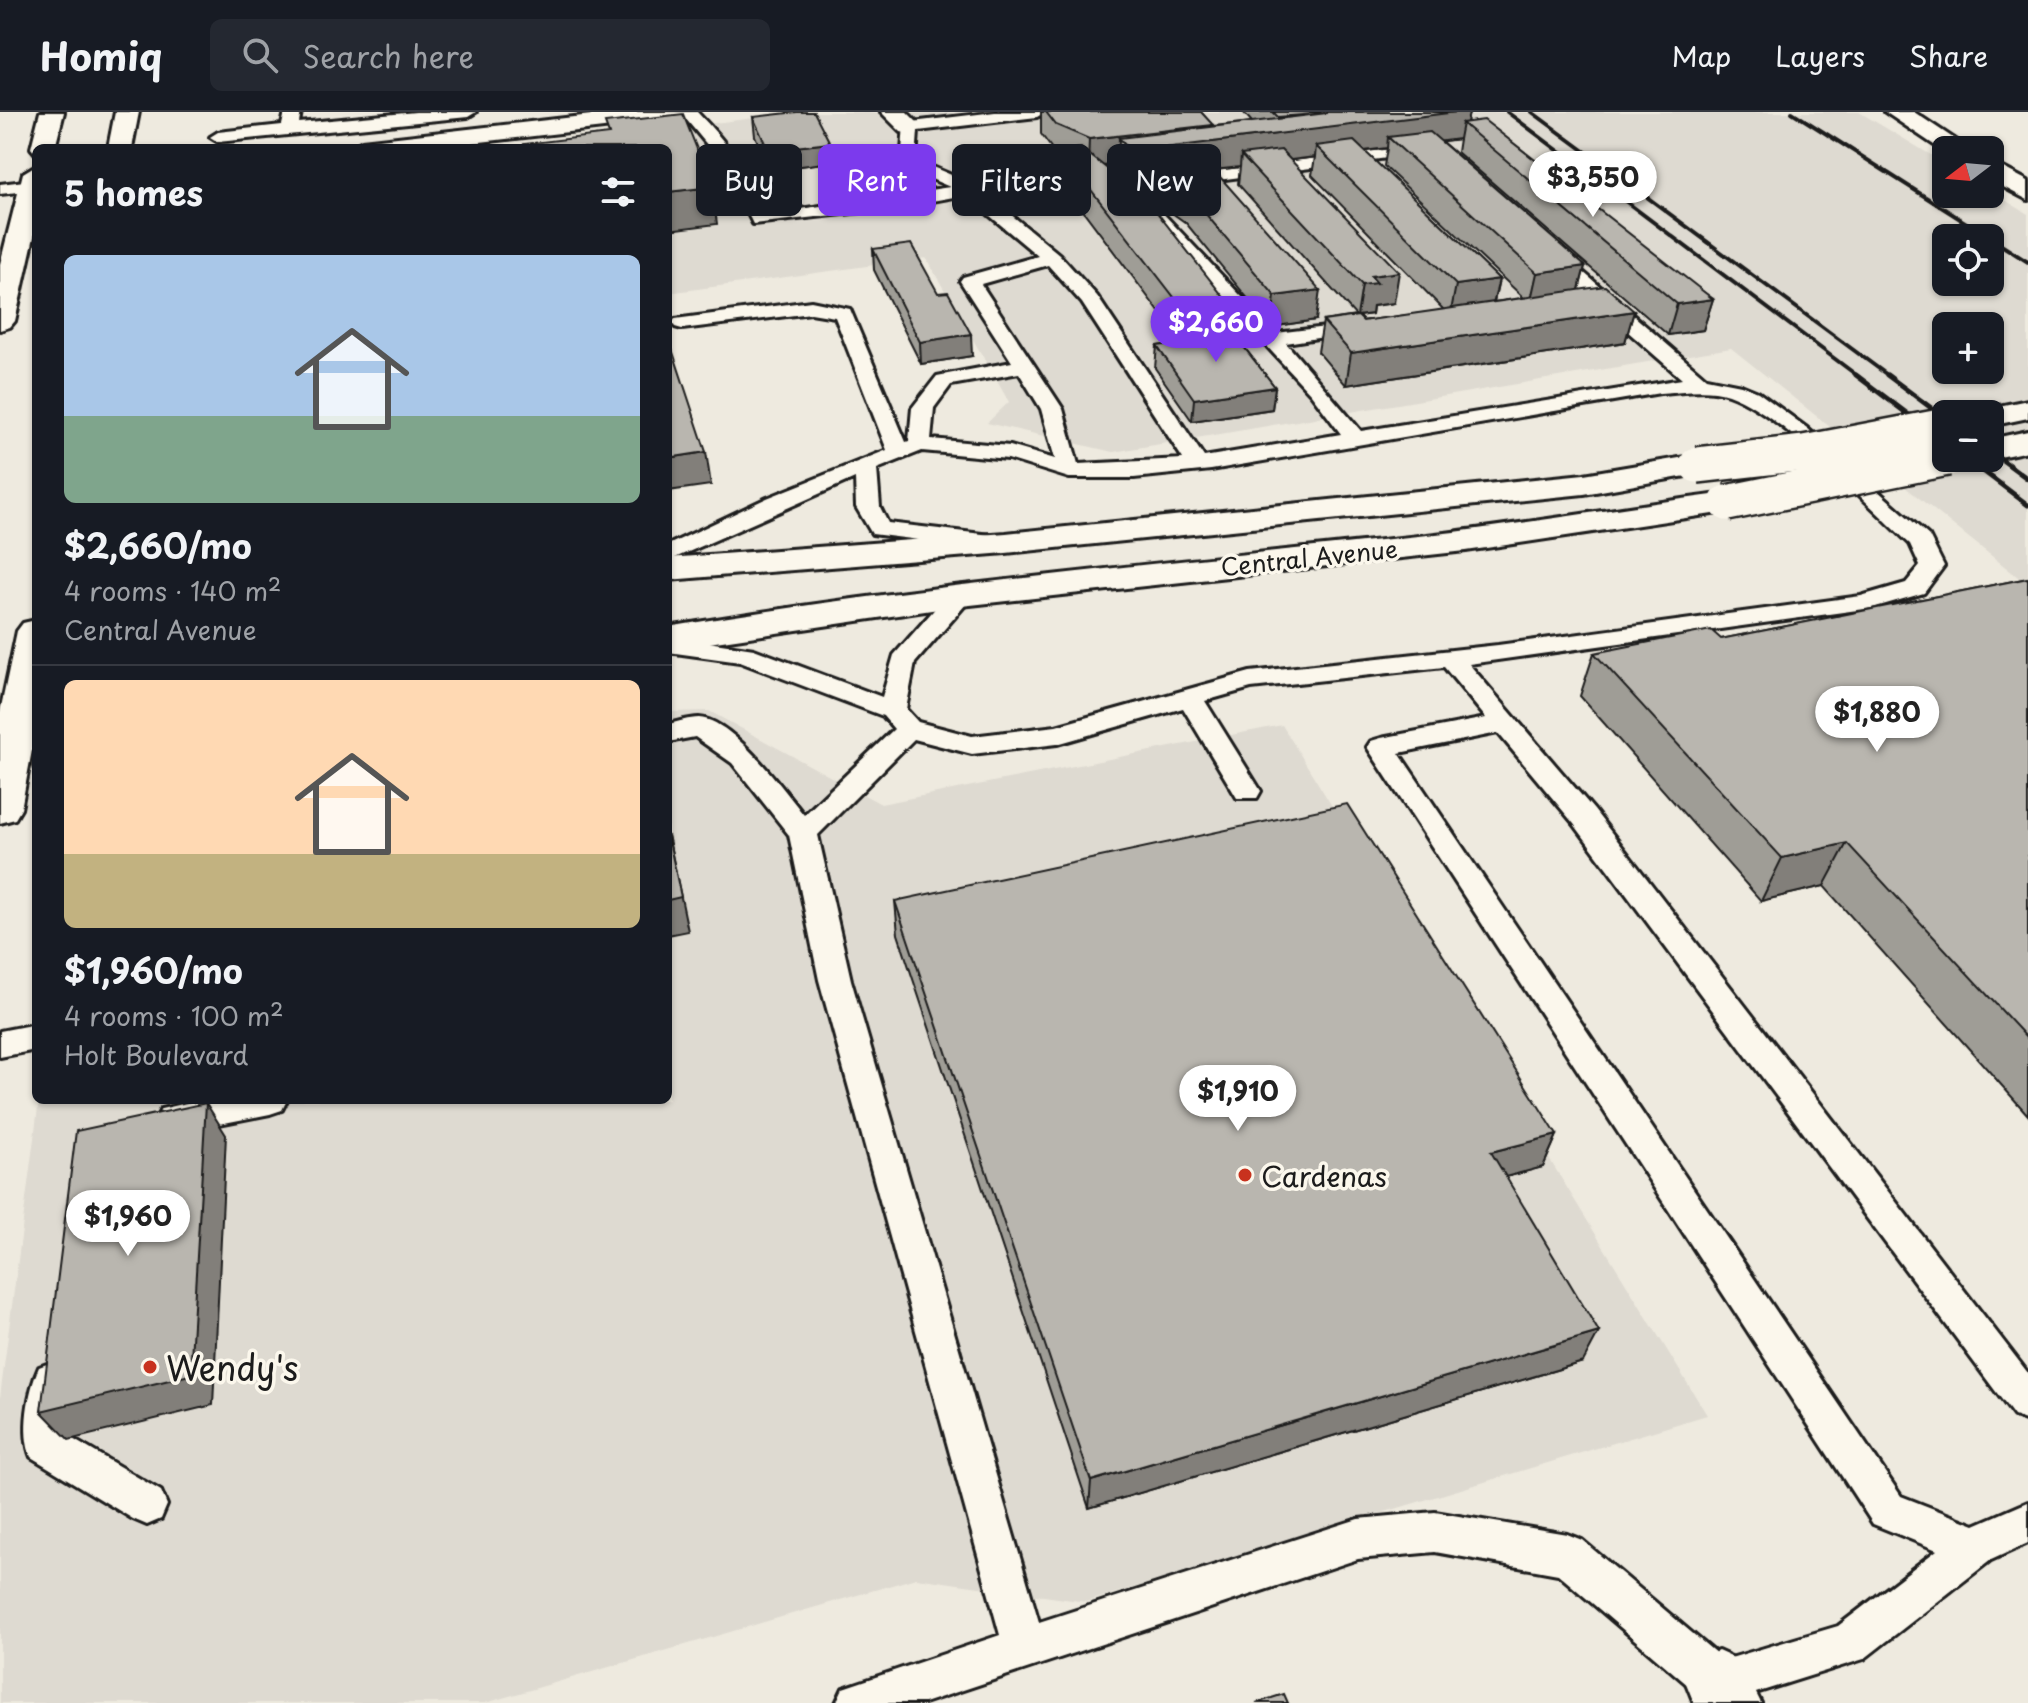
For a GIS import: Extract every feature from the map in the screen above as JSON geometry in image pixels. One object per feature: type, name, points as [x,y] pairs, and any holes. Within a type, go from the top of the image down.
[{"type":"main road","points":[[44,144],[52,112]]},
{"type":"main road","points":[[121,144],[127,112]]},
{"type":"main road","points":[[403,144],[589,117],[682,112]]},
{"type":"main road","points":[[1897,112],[1936,136]]},
{"type":"main road","points":[[2004,177],[2028,192]]},
{"type":"main road","points":[[0,321],[32,193]]},
{"type":"main road","points":[[2004,414],[2028,409]]},
{"type":"main road","name":"Central Avenue","points":[[672,569],[1006,543],[1584,484],[1697,465],[1804,453],[1932,429]]},
{"type":"main road","points":[[2004,446],[2028,441]]},
{"type":"main road","name":"Central Avenue","points":[[672,637],[791,615],[964,591],[1432,545],[1727,503],[1932,461]]},
{"type":"main road","points":[[0,809],[16,753],[25,658]]},
{"type":"lane","points":[[218,137],[291,121],[468,112]]},
{"type":"lane","points":[[688,112],[719,144],[752,193],[759,220],[888,204],[952,192]]},
{"type":"lane","points":[[952,182],[907,162],[902,120],[1037,112]]},
{"type":"lane","points":[[1354,437],[1318,390],[1268,340],[1128,186],[1430,147],[1442,158]]},
{"type":"lane","points":[[0,189],[32,182]]},
{"type":"lane","points":[[1001,216],[1052,258],[1090,300],[1197,464]]},
{"type":"lane","points":[[1537,242],[1699,383]]},
{"type":"lane","points":[[1052,258],[970,281],[1052,409],[1069,471]]},
{"type":"lane","points":[[1579,309],[1608,305]]},
{"type":"lane","points":[[682,323],[811,307],[843,313],[899,453]]},
{"type":"lane","points":[[1268,340],[1368,324],[1384,326]]},
{"type":"lane","points":[[920,444],[923,408],[944,380],[1024,366]]},
{"type":"lane","points":[[672,552],[775,503],[920,444],[1010,453],[1069,471],[1134,471],[1197,464],[1699,383],[1737,389],[1773,413],[1921,541],[1932,566],[1915,588],[1863,603],[1450,658],[1250,680],[1057,735],[972,745],[901,720],[745,655],[672,645]]},
{"type":"lane","points":[[866,466],[868,507],[880,529],[1006,543]]},
{"type":"lane","points":[[803,833],[901,720],[903,661],[964,591]]},
{"type":"lane","points":[[1450,658],[1584,817],[2028,1403]]},
{"type":"lane","points":[[1189,696],[1247,791]]},
{"type":"lane","points":[[1505,723],[1381,747],[1887,1510],[1976,1546]]},
{"type":"lane","points":[[672,732],[700,727],[742,757],[803,833],[835,980],[1026,1650]]},
{"type":"lane","points":[[0,1044],[32,1038]]},
{"type":"lane","points":[[147,1124],[250,1104]]},
{"type":"lane","points":[[55,1349],[45,1444],[147,1505]]},
{"type":"lane","points":[[858,1703],[1358,1539],[1435,1532],[1567,1555],[1724,1693],[1849,1644],[1976,1546],[2028,1522]]},
{"type":"shaded area","points":[[803,112],[1859,112],[1932,156],[1932,208],[2004,208],[2004,199],[2028,214],[2028,585],[1731,348],[1113,452],[987,423],[1009,402],[926,258],[672,292],[672,144],[643,144],[600,137]]},
{"type":"shaded area","points":[[709,711],[881,804],[1282,725],[1707,1415],[1086,1602],[916,1578],[485,1703],[0,1703],[0,1397],[38,1104],[672,1104],[672,712]]},
{"type":"building","points":[[814,112],[830,143],[802,146],[765,144],[753,117]]},
{"type":"building","points":[[1046,112],[1201,112],[1213,125],[1089,139],[1056,125]]},
{"type":"building","points":[[1273,112],[1457,112],[1196,144],[1124,144],[1119,138],[1327,113],[1278,117]]},
{"type":"building","points":[[683,114],[696,147],[696,189],[672,192],[672,144],[524,144],[609,134],[605,123]]},
{"type":"building","points":[[1484,120],[1713,299],[1677,304],[1462,123]]},
{"type":"building","points":[[1430,132],[1585,266],[1537,273],[1388,137]]},
{"type":"building","points":[[1354,141],[1499,279],[1456,285],[1316,146]]},
{"type":"building","points":[[1281,150],[1399,272],[1371,276],[1377,283],[1362,285],[1241,155]]},
{"type":"building","points":[[1091,156],[1107,169],[1107,210],[1091,190]]},
{"type":"building","points":[[1221,178],[1320,290],[1275,296],[1208,216],[1221,216]]},
{"type":"building","points":[[1111,216],[1160,216],[1229,304],[1184,310]]},
{"type":"building","points":[[911,244],[938,293],[948,292],[971,334],[920,342],[873,249]]},
{"type":"building","points":[[1605,286],[1634,311],[1351,353],[1323,321],[1358,316],[1363,321]]},
{"type":"building","points":[[1222,319],[1275,387],[1194,399],[1157,346],[1216,338],[1204,321]]},
{"type":"building","points":[[672,349],[706,452],[672,457]]},
{"type":"building","points":[[2028,578],[2028,1039],[1847,843],[1782,858],[1594,653],[1711,630],[1721,639]]},
{"type":"building","name":"Cardenas","points":[[1347,804],[1557,1135],[1491,1152],[1599,1332],[1091,1481],[895,901]]},
{"type":"building","points":[[672,855],[681,897],[672,899]]},
{"type":"building","points":[[206,1104],[190,1375],[41,1411],[76,1131]]},
{"type":"building","points":[[1284,1694],[1288,1703],[1256,1703]]},
{"type":"railway","points":[[1507,112],[1859,377]]},
{"type":"railway","points":[[1532,112],[1890,377]]},
{"type":"railway","points":[[1792,112],[2028,262]]},
{"type":"railway","points":[[1856,375],[1932,432]]},
{"type":"railway","points":[[1887,375],[1932,409]]},
{"type":"railway","points":[[2004,461],[2028,479]]},
{"type":"railway","points":[[1984,472],[2028,505]]},
{"type":"place","name":"Cardenas","points":[[1245,1175]]},
{"type":"place","name":"Wendy's","points":[[150,1367]]}]
